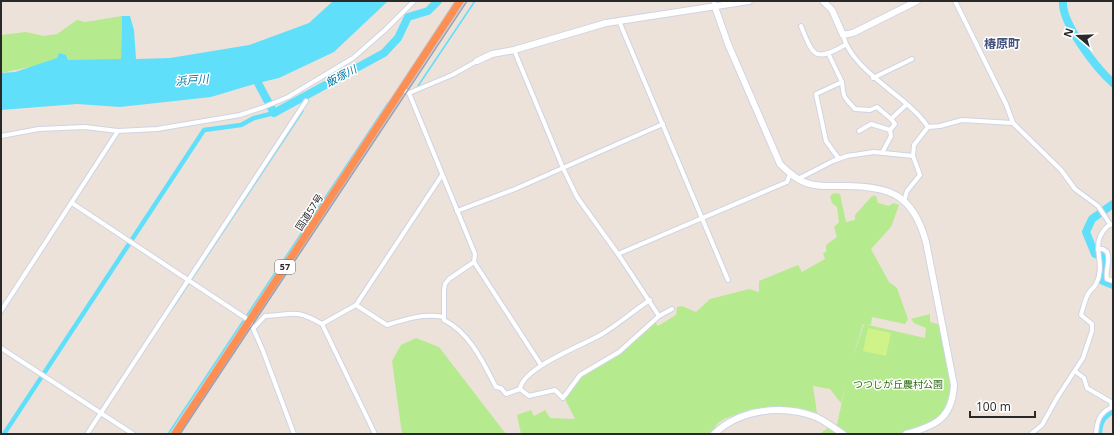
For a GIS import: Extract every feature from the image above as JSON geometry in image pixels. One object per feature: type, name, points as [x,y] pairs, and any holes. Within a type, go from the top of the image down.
[{"type":"highway","name":"国道57号","points":[[175,434],[460,1]]},
{"type":"street","points":[[1,136],[39,129],[85,128],[118,131],[157,129],[240,115],[288,97],[353,58],[414,1]]},
{"type":"street","points":[[409,93],[452,75],[492,54],[514,50],[589,27],[714,4],[749,1]]},
{"type":"street","points":[[823,1],[832,10],[843,35],[845,45],[873,78],[918,114],[928,127]]},
{"type":"street","points":[[843,35],[853,33],[917,1]]},
{"type":"street","points":[[955,1],[1006,104],[1013,123],[1061,170],[1075,189],[1098,206],[1111,224],[1101,232],[1098,240],[1098,249],[1101,260],[1096,284],[1088,293],[1081,315],[1092,324],[1092,331],[1083,358],[1076,372],[1056,398],[1042,425],[1031,434]]},
{"type":"street","points":[[714,4],[728,44],[780,164],[790,174],[798,179],[817,185],[870,186],[885,189],[904,201],[919,220],[924,236],[954,385],[952,401],[945,415],[930,426],[906,434]]},
{"type":"street","points":[[619,21],[728,280]]},
{"type":"street","points":[[801,26],[812,51],[818,54],[829,54],[845,45]]},
{"type":"street","points":[[514,50],[563,168],[577,197],[650,300],[659,316]]},
{"type":"street","points":[[829,54],[842,82],[844,98],[855,109],[870,110],[877,107],[895,124],[890,130],[889,141],[882,153]]},
{"type":"street","points":[[873,78],[912,59]]},
{"type":"street","points":[[839,159],[826,141],[816,94],[842,82]]},
{"type":"street","points":[[402,89],[409,93],[475,254],[474,262],[541,365]]},
{"type":"street","points":[[87,434],[306,101]]},
{"type":"street","points":[[891,119],[906,105]]},
{"type":"street","points":[[904,201],[907,191],[920,175],[912,156],[914,145],[928,127],[940,126],[962,120],[1013,123]]},
{"type":"street","points":[[458,212],[515,190],[663,124]]},
{"type":"street","points":[[859,131],[871,124],[890,130]]},
{"type":"street","points":[[1,311],[118,131]]},
{"type":"street","points":[[798,179],[839,159],[874,152],[912,156]]},
{"type":"street","points":[[618,254],[787,182],[790,174]]},
{"type":"street","points":[[322,324],[356,305],[442,175]]},
{"type":"street","points":[[72,202],[250,321],[294,434]]},
{"type":"street","points":[[1098,249],[1103,249],[1107,252],[1110,263],[1106,276],[1107,279],[1113,281]]},
{"type":"street","points":[[474,262],[449,279],[445,284],[444,320],[457,328],[467,338],[496,387],[501,388],[506,394],[520,389],[521,385],[541,365],[602,334],[650,300]]},
{"type":"street","points":[[356,305],[387,325],[418,316],[433,315],[444,317]]},
{"type":"street","points":[[520,389],[529,396],[555,390],[563,398],[580,375],[619,352],[659,316],[672,309]]},
{"type":"street","points":[[254,328],[266,316],[294,313],[305,314],[322,324],[375,434]]},
{"type":"street","points":[[1,348],[133,434]]},
{"type":"street","points":[[1076,372],[1084,378],[1087,388],[1111,402],[1112,407],[1103,411],[1098,420],[1096,434]]},
{"type":"street","points":[[714,434],[733,419],[746,414],[777,410],[797,411],[817,418],[842,434]]},
{"type":"green space","points":[[122,16],[121,60],[68,60],[66,55],[35,66],[1,73],[1,35],[26,32],[44,36],[57,34],[77,20],[85,22]]},
{"type":"green space","name":"つつじが丘農村公園","points":[[834,193],[840,194],[846,222],[855,220],[855,215],[872,196],[876,196],[878,203],[889,206],[893,203],[899,205],[891,227],[871,249],[889,282],[897,288],[908,319],[905,324],[872,317],[871,325],[865,324],[925,338],[926,328],[914,323],[911,319],[930,314],[930,322],[942,325],[954,385],[945,415],[906,434],[820,434],[830,426],[836,429],[846,383],[841,403],[830,389],[813,386],[817,413],[793,407],[751,409],[724,419],[717,424],[711,434],[521,434],[517,415],[531,410],[534,416],[545,410],[550,418],[575,419],[565,399],[581,375],[620,353],[655,322],[658,326],[676,315],[677,307],[682,306],[696,312],[710,299],[749,289],[759,292],[759,281],[798,265],[802,272],[825,259],[823,253],[826,252],[826,245],[837,237],[834,227],[839,222],[837,207],[832,203],[830,196]],"holes":[[[863,324],[864,324],[852,360]]]},
{"type":"green space","points":[[868,328],[891,333],[886,356],[863,351]]},
{"type":"green space","points":[[416,338],[439,347],[506,434],[402,434],[392,361],[401,345]]},
{"type":"water","name":"浜戸川","points":[[333,1],[388,1],[334,52],[279,78],[211,97],[120,107],[77,104],[1,110],[1,73],[15,72],[57,58],[59,53],[66,55],[68,60],[121,59],[122,16],[130,16],[134,30],[136,59],[170,58],[249,45],[309,23]]},
{"type":"waterway","name":"飯塚川","points":[[255,73],[258,83],[274,113],[384,53],[398,38],[408,17],[428,11],[438,1]]},
{"type":"waterway","points":[[418,86],[475,1]]},
{"type":"waterway","name":"飯塚川","points":[[1063,1],[1064,10],[1068,21],[1081,45],[1113,83]]},
{"type":"waterway","points":[[247,315],[388,103]]},
{"type":"waterway","points":[[172,309],[303,111]]},
{"type":"waterway","points":[[4,434],[204,130],[241,125],[254,118],[274,113]]},
{"type":"waterway","name":"飯塚川","points":[[1113,204],[1092,219],[1086,232],[1095,254],[1104,256],[1105,259],[1101,280],[1113,285]]},
{"type":"waterway","points":[[168,434],[243,321]]},
{"type":"waterway","name":"飯塚川","points":[[1098,434],[1102,419],[1106,414],[1113,410]]},
{"type":"railway","points":[[180,434],[467,1]]},
{"type":"district","name":"椿原町","points":[[1002,44]]}]
